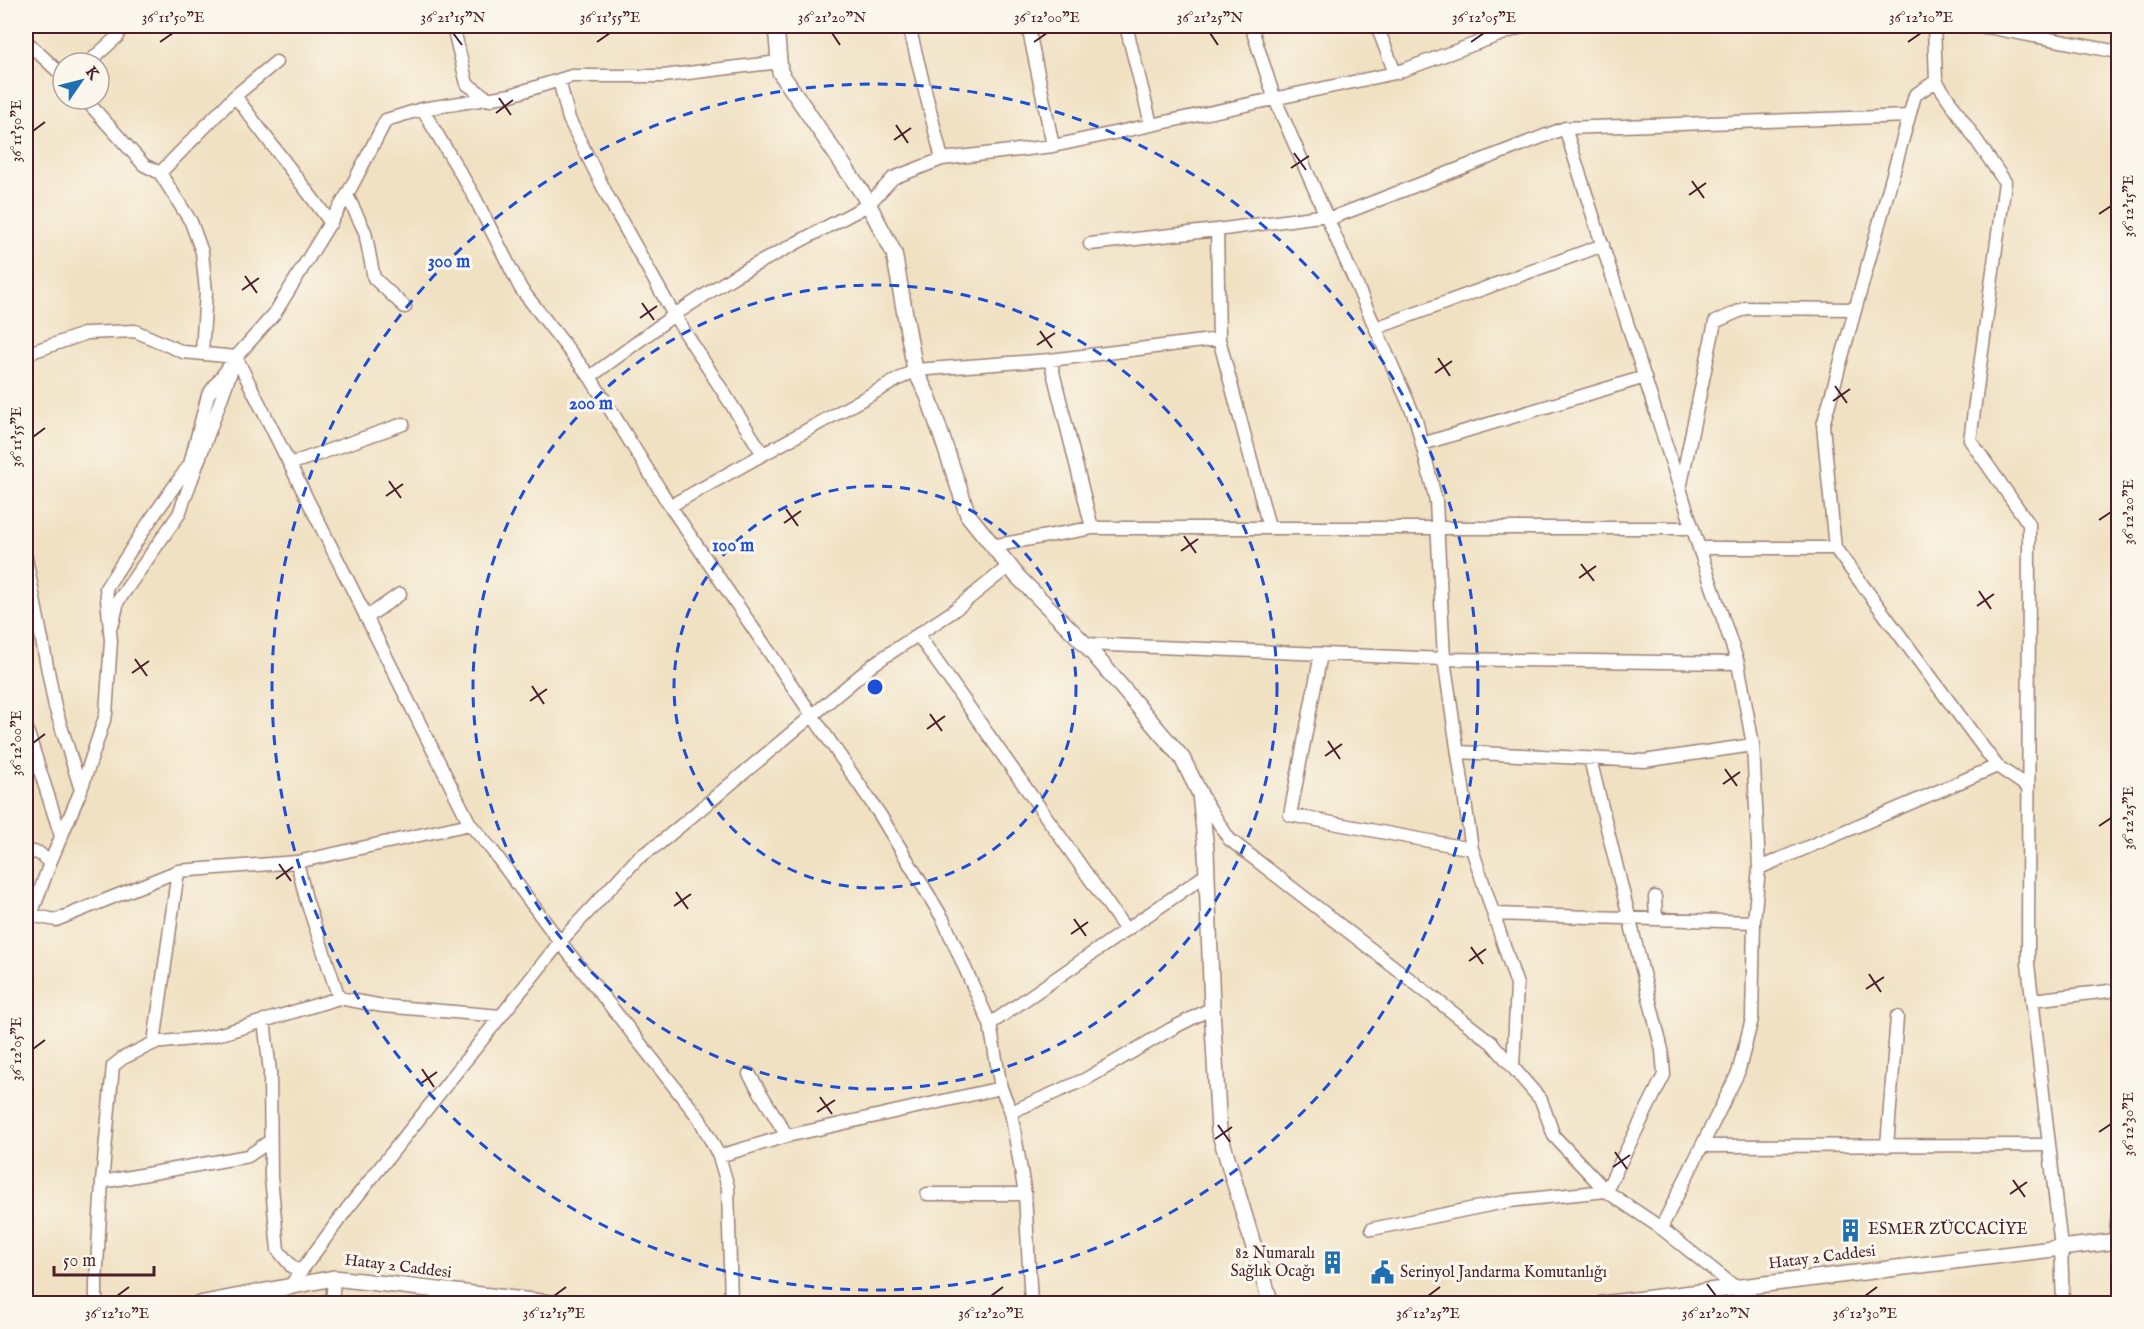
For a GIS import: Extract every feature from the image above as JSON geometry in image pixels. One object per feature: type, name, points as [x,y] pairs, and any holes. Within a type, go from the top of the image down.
[{"type":"street","points":[[453,26],[467,84],[490,100]]},
{"type":"street","points":[[776,26],[780,72],[868,205],[894,254],[915,370],[928,396],[968,515],[1009,567],[1085,644],[1182,758],[1200,794],[1229,839],[1492,1043],[1541,1100],[1554,1136],[1606,1191],[1661,1227],[1735,1287],[1749,1304]]},
{"type":"street","points":[[909,26],[942,159]]},
{"type":"street","points":[[1028,26],[1053,146]]},
{"type":"street","points":[[1126,26],[1151,124]]},
{"type":"street","points":[[1251,26],[1274,97],[1416,420],[1436,501],[1444,658],[1472,849],[1517,985],[1513,1067]]},
{"type":"street","points":[[1377,26],[1395,73]]},
{"type":"street","points":[[591,377],[674,315],[736,275],[868,205],[893,178],[942,159],[1053,146],[1395,73],[1524,26]]},
{"type":"street","points":[[1934,26],[1936,81],[2005,182],[1970,440],[2029,524],[2028,963],[2061,1247],[2063,1304]]},
{"type":"street","points":[[1962,26],[2008,28],[2118,52]]},
{"type":"street","points":[[101,51],[118,36]]},
{"type":"street","points":[[26,41],[51,65]]},
{"type":"street","points":[[160,173],[235,96],[276,62]]},
{"type":"street","points":[[81,790],[106,714],[111,641],[106,588],[190,464],[208,395],[236,357],[275,313],[331,223],[386,120],[422,109],[490,100],[572,76],[663,76],[779,62]]},
{"type":"street","points":[[559,80],[569,119],[610,201],[674,315],[763,454]]},
{"type":"street","points":[[1936,81],[1915,95],[1823,425],[1835,548],[1997,766],[2028,787]]},
{"type":"street","points":[[235,96],[331,223]]},
{"type":"street","points":[[422,109],[473,194],[521,289],[591,377],[670,506],[880,815],[943,919],[990,1024],[1001,1088],[1011,1112],[1025,1194],[1031,1304]]},
{"type":"street","points":[[96,111],[144,165],[160,173],[192,222],[202,252],[206,292],[202,352]]},
{"type":"street","points":[[1090,244],[1328,217],[1565,128],[1909,116]]},
{"type":"street","points":[[1565,128],[1738,663],[1753,745],[1759,868],[1754,922],[1752,1019],[1738,1073],[1661,1227]]},
{"type":"street","points":[[347,195],[366,232],[374,278],[405,307]]},
{"type":"street","points":[[1217,230],[1219,339],[1269,527]]},
{"type":"street","points":[[1376,328],[1603,245]]},
{"type":"street","points":[[1680,486],[1715,322],[1746,308],[1854,309]]},
{"type":"street","points":[[26,354],[87,333],[135,331],[183,352],[236,357]]},
{"type":"street","points":[[670,506],[915,370],[1050,360],[1219,339]]},
{"type":"street","points":[[236,357],[470,824],[699,1118],[719,1156],[728,1187],[731,1304]]},
{"type":"street","points":[[26,929],[112,706],[113,624],[118,601],[179,514],[236,357]]},
{"type":"street","points":[[1050,360],[1092,528]]},
{"type":"street","points":[[1422,444],[1645,377]]},
{"type":"street","points":[[290,464],[403,424]]},
{"type":"street","points":[[992,546],[1092,528],[1693,528]]},
{"type":"street","points":[[1699,548],[1835,548]]},
{"type":"street","points":[[26,558],[55,707],[81,790]]},
{"type":"street","points":[[291,1286],[347,1209],[560,942],[638,858],[660,843],[875,663],[952,612],[1009,567]]},
{"type":"street","points":[[366,618],[400,594]]},
{"type":"street","points":[[918,634],[1126,930]]},
{"type":"street","points":[[1085,644],[1444,658],[1738,663]]},
{"type":"street","points":[[1321,654],[1290,815],[1472,849]]},
{"type":"street","points":[[26,727],[61,836]]},
{"type":"street","points":[[1458,752],[1644,761],[1753,745]]},
{"type":"street","points":[[1590,759],[1662,1050],[1664,1075],[1606,1191]]},
{"type":"street","points":[[1759,868],[1997,766]]},
{"type":"street","points":[[1200,794],[1207,874],[1219,1131],[1271,1304]]},
{"type":"street","points":[[30,915],[56,920],[178,871],[297,862],[470,824]]},
{"type":"street","points":[[26,851],[39,853],[50,862]]},
{"type":"street","points":[[297,862],[306,899],[339,998]]},
{"type":"street","points":[[154,1043],[178,871]]},
{"type":"street","points":[[990,1024],[1207,874]]},
{"type":"street","points":[[1655,897],[1656,919]]},
{"type":"street","points":[[1494,914],[1754,922]]},
{"type":"street","points":[[2032,1000],[2118,990]]},
{"type":"street","points":[[96,1304],[102,1182],[113,1066],[123,1058],[154,1043],[201,1038],[339,998],[383,1006],[501,1016]]},
{"type":"street","points":[[1011,1112],[1086,1079],[1171,1029],[1212,1008]]},
{"type":"street","points":[[1887,1146],[1898,1017]]},
{"type":"street","points":[[264,1020],[270,1072],[271,1177],[278,1250],[292,1267],[301,1271]]},
{"type":"street","points":[[749,1074],[787,1136]]},
{"type":"street","points":[[719,1156],[787,1136],[1001,1088]]},
{"type":"street","points":[[102,1182],[248,1156],[270,1141]]},
{"type":"street","points":[[1703,1146],[2049,1145]]},
{"type":"street","points":[[1372,1229],[1509,1201],[1606,1191]]},
{"type":"street","points":[[927,1194],[1025,1194]]},
{"type":"street","points":[[2117,1241],[2118,1212]]},
{"type":"street","name":"Hatay 2 Caddesi","points":[[1602,1304],[2117,1241]]},
{"type":"street","points":[[332,1304],[334,1278]]},
{"type":"street","name":"Hatay 2 Caddesi","points":[[199,1304],[334,1278],[559,1304]]},
{"type":"place","name":"ESMER ZÜCCACİYE","points":[[1850,1230]]},
{"type":"place","name":"82 Numaralı Sağlık Ocağı","points":[[1333,1263]]},
{"type":"place","name":"Serinyol Jandarma Komutanlığı","points":[[1382,1273]]}]
